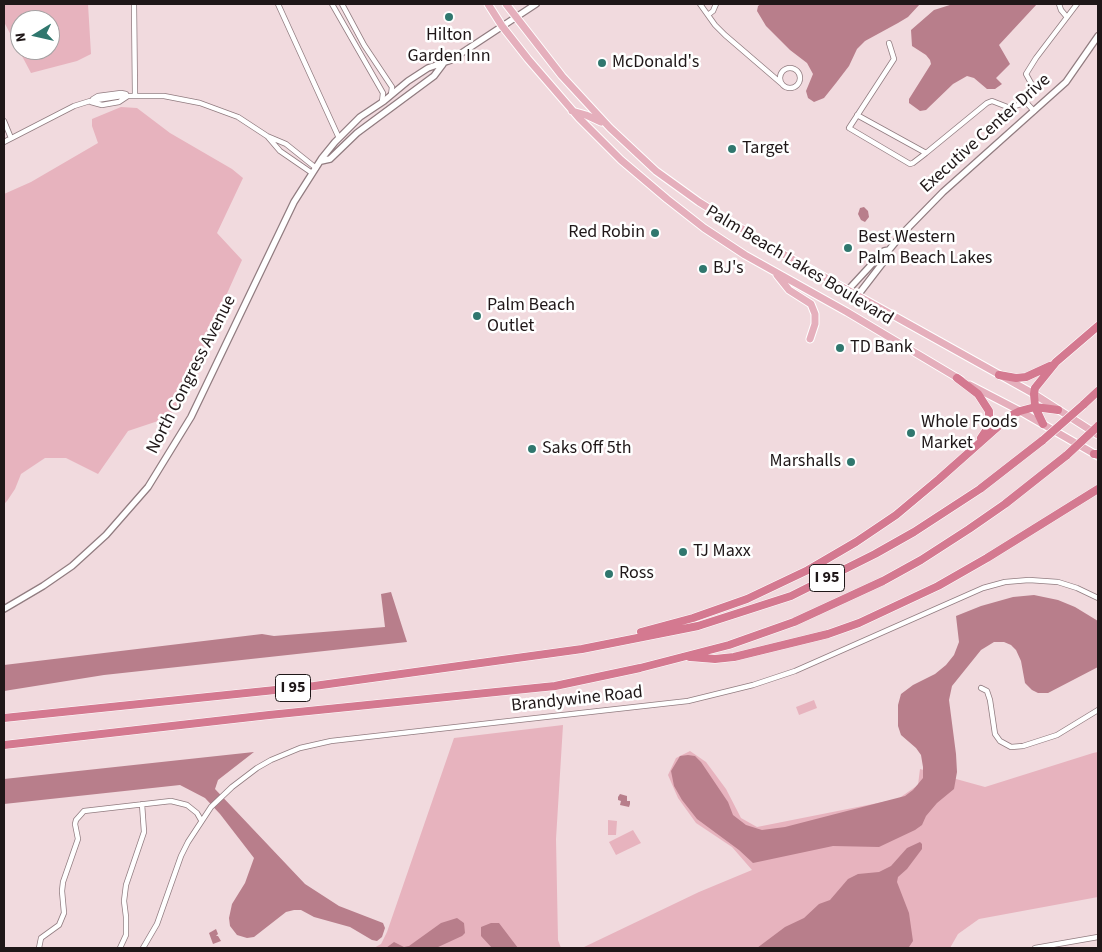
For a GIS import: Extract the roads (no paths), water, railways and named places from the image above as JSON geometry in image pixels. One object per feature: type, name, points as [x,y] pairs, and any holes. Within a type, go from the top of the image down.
[{"type":"highway","points":[[1043,424],[1035,407],[1035,388],[1056,362],[1098,326]]},
{"type":"highway","points":[[999,375],[1016,378],[1026,377],[1056,362]]},
{"type":"highway","points":[[956,378],[978,394],[989,411],[989,426],[975,448]]},
{"type":"highway","name":"I 95","points":[[4,718],[314,686],[582,649],[698,626],[791,596],[868,558],[914,532],[980,489],[1043,440],[1098,391]]},
{"type":"highway","points":[[582,649],[693,618],[748,600],[808,570],[856,542],[896,515],[1010,416],[1035,407],[1058,410]]},
{"type":"highway","name":"I 95","points":[[4,744],[554,686],[640,668],[729,645],[794,622],[883,581],[921,560],[984,519],[1067,455],[1098,426]]},
{"type":"highway","points":[[680,657],[714,659],[734,657],[828,634],[859,623],[938,586],[1098,490]]},
{"type":"main road","name":"Palm Beach Lakes Boulevard","points":[[488,4],[502,26],[550,87],[572,111],[615,155],[704,228],[773,271],[847,312],[956,378],[1020,411],[1097,455]]},
{"type":"main road","name":"Palm Beach Lakes Boulevard","points":[[506,4],[562,76],[610,128],[656,171],[699,202],[776,250],[1034,394],[1098,435]]},
{"type":"main road","points":[[572,111],[586,114],[610,128]]},
{"type":"main road","points":[[773,271],[789,290],[811,304],[815,324],[810,339]]},
{"type":"street","points":[[134,4],[135,95]]},
{"type":"street","points":[[278,4],[339,138]]},
{"type":"street","points":[[332,4],[383,93],[382,102]]},
{"type":"street","points":[[342,4],[364,45],[392,87],[390,103],[386,111]]},
{"type":"street","name":"North Congress Avenue","points":[[4,609],[72,566],[106,535],[148,486],[191,417],[294,202],[322,158],[339,138],[360,117],[428,68],[451,60],[536,4]]},
{"type":"street","points":[[700,4],[716,25],[743,52],[782,84],[791,88],[797,86],[800,77],[797,71],[788,68],[783,72],[780,78],[782,84]]},
{"type":"street","points":[[708,15],[716,4]]},
{"type":"street","points":[[1059,4],[1066,16]]},
{"type":"street","points":[[889,43],[894,59],[849,128],[910,164],[914,163],[987,103],[992,101],[1010,108],[1021,104],[1032,91],[1031,83],[1026,74],[1066,16],[1077,4]]},
{"type":"street","name":"Executive Center Drive","points":[[858,296],[888,256],[889,250],[903,233],[943,192],[1066,82],[1098,36]]},
{"type":"street","name":"North Congress Avenue","points":[[321,161],[330,159],[357,132],[434,76],[443,64]]},
{"type":"street","points":[[4,142],[74,106],[90,101],[98,96],[121,92],[129,95],[164,96],[200,103],[238,117],[267,136],[286,144],[316,168]]},
{"type":"street","points":[[90,101],[102,105],[119,102],[129,95]]},
{"type":"street","points":[[1024,100],[1034,111]]},
{"type":"street","points":[[857,115],[926,153]]},
{"type":"street","points":[[4,121],[11,138]]},
{"type":"street","points":[[267,136],[280,151],[312,173]]},
{"type":"street","name":"Executive Center Drive","points":[[848,290],[884,250],[889,250]]},
{"type":"street","name":"Brandywine Road","points":[[143,948],[161,914],[181,856],[201,820],[223,795],[244,777],[271,760],[300,748],[315,744],[688,701],[753,685],[795,671],[983,588],[1005,582],[1029,580],[1058,582],[1098,598]]},
{"type":"street","points":[[981,688],[987,692],[990,700],[995,734],[1000,741],[1011,747],[1022,746],[1057,735],[1098,710]]},
{"type":"street","points":[[39,948],[41,938],[59,925],[64,913],[62,890],[78,839],[75,824],[78,816],[84,811],[171,801],[179,802],[191,808],[201,820]]},
{"type":"street","points":[[120,948],[126,935],[124,901],[126,885],[144,832],[142,804]]},
{"type":"street","points":[[1035,948],[1098,937]]},
{"type":"place","name":"Hilton Garden Inn","points":[[449,17]]},
{"type":"place","name":"McDonald's","points":[[602,63]]},
{"type":"place","name":"Target","points":[[732,149]]},
{"type":"place","name":"Red Robin","points":[[655,233]]},
{"type":"place","name":"Best Western Palm Beach Lakes","points":[[848,248]]},
{"type":"place","name":"BJ's","points":[[703,269]]},
{"type":"place","name":"Palm Beach Outlet","points":[[477,316]]},
{"type":"place","name":"TD Bank","points":[[840,348]]},
{"type":"place","name":"Whole Foods Market","points":[[911,433]]},
{"type":"place","name":"Saks Off 5th","points":[[532,449]]},
{"type":"place","name":"Marshalls","points":[[851,462]]},
{"type":"place","name":"TJ Maxx","points":[[683,552]]},
{"type":"place","name":"Ross","points":[[609,574]]}]
